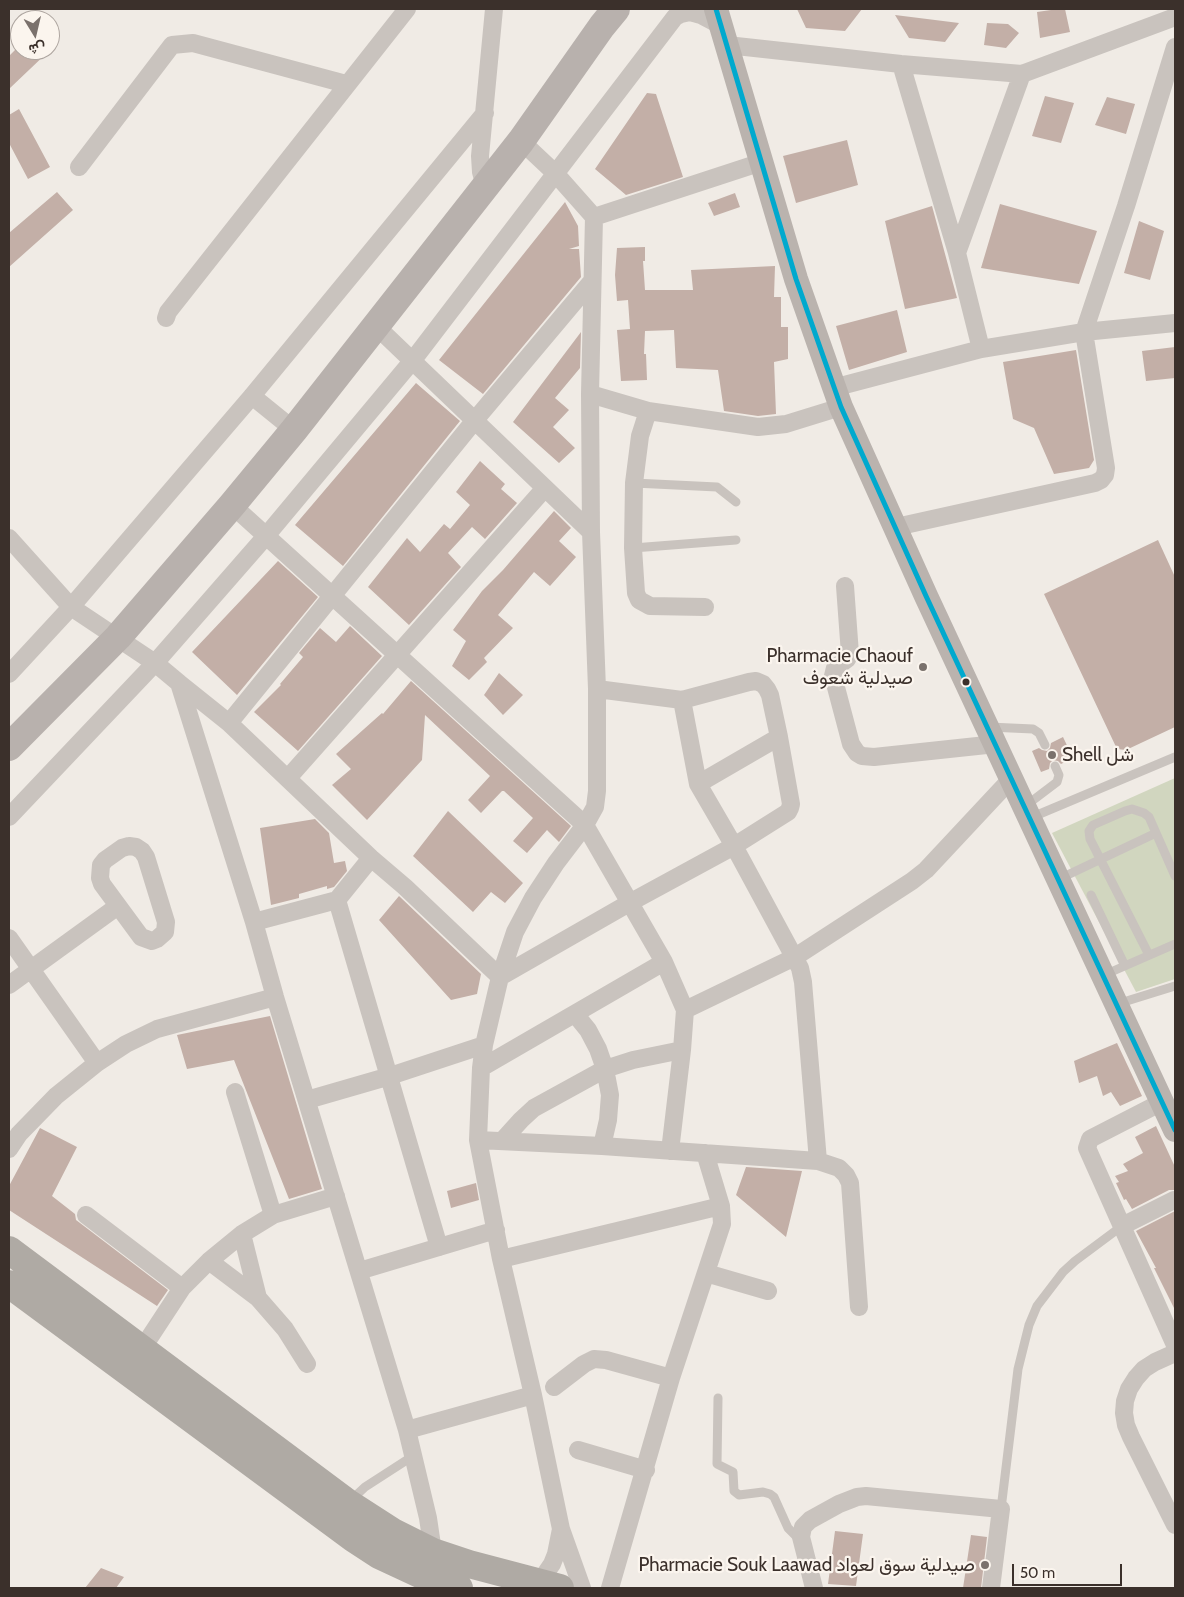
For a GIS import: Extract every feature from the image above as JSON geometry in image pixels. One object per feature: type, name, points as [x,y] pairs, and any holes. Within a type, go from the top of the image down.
[{"type":"highway","points":[[9,1250],[348,1502],[393,1532],[433,1552],[550,1586]]},
{"type":"highway","points":[[9,1284],[354,1538],[388,1559],[422,1576],[459,1588]]},
{"type":"main road","points":[[9,747],[118,637],[294,430],[521,141],[609,14]]},
{"type":"street","points":[[166,318],[168,312],[346,84],[408,9]]},
{"type":"street","points":[[485,187],[481,172],[480,156],[494,9]]},
{"type":"street","points":[[9,817],[155,664],[266,536],[413,360],[675,17],[690,12],[701,15],[721,26],[901,64],[1022,74],[1175,17]]},
{"type":"street","points":[[721,26],[796,279],[837,398],[1058,879],[1114,970],[1117,1004],[1175,1130]]},
{"type":"street","points":[[79,167],[172,45],[193,43],[346,84]]},
{"type":"street","points":[[896,527],[1089,485],[1101,480],[1105,475],[1106,468],[1084,332],[1126,206],[1175,47]]},
{"type":"street","points":[[901,64],[957,253],[981,349]]},
{"type":"street","points":[[957,253],[1022,74]]},
{"type":"street","points":[[9,674],[71,607],[252,396],[485,113]]},
{"type":"street","points":[[521,141],[555,173],[594,217],[590,394],[591,532],[598,689],[597,791],[595,807],[586,826],[556,863],[533,898],[515,932],[500,977],[484,1045],[481,1068],[478,1140],[561,1529],[582,1588]]},
{"type":"street","points":[[594,217],[762,162]]},
{"type":"street","points":[[229,723],[475,420],[592,281]]},
{"type":"street","points":[[590,394],[648,411],[758,427],[786,424],[837,398],[981,349],[1084,332],[1175,323]]},
{"type":"street","points":[[376,326],[591,532]]},
{"type":"street","points":[[252,396],[294,430]]},
{"type":"street","points":[[648,411],[640,436],[634,483],[633,548],[636,593],[639,600],[650,606],[705,607]]},
{"type":"street","points":[[288,778],[545,488]]},
{"type":"street","points":[[232,505],[586,826],[664,962],[684,1010],[682,1050],[670,1151]]},
{"type":"street","points":[[9,538],[71,607],[118,637],[155,664],[229,723],[500,977]]},
{"type":"street","points":[[845,586],[850,654],[847,660],[835,668],[833,676],[851,744],[857,753],[862,756],[874,757],[992,736]]},
{"type":"street","points":[[500,977],[734,846],[784,814],[790,808],[779,737],[770,695],[768,689],[763,684],[749,682],[682,700],[598,689]]},
{"type":"street","points":[[179,683],[254,922],[275,997],[407,1430],[428,1518],[433,1552]]},
{"type":"street","points":[[682,700],[698,784],[800,968],[803,982],[818,1161]]},
{"type":"street","points":[[698,784],[779,737]]},
{"type":"street","points":[[684,1010],[795,957],[912,881],[926,870],[1012,778]]},
{"type":"street","points":[[136,847],[146,857],[166,922],[165,932],[162,936],[152,941],[141,937],[118,906],[102,884],[99,872],[105,860],[122,848],[136,847]]},
{"type":"street","points":[[254,922],[337,900],[371,858]]},
{"type":"street","points":[[337,900],[439,1247]]},
{"type":"street","points":[[9,985],[118,906]]},
{"type":"street","points":[[9,938],[32,968],[97,1063]]},
{"type":"street","points":[[481,1068],[664,962]]},
{"type":"street","points":[[9,1149],[20,1134],[56,1096],[97,1063],[126,1044],[157,1029],[275,997]]},
{"type":"street","points":[[575,1014],[592,1036],[605,1069],[610,1094],[608,1120],[602,1146]]},
{"type":"street","points":[[307,1100],[390,1076],[484,1045]]},
{"type":"street","points":[[502,1141],[534,1108],[605,1069],[640,1058],[682,1050]]},
{"type":"street","points":[[235,1092],[273,1215]]},
{"type":"street","points":[[1162,1102],[1090,1139],[1087,1144],[1088,1151],[1175,1345]]},
{"type":"street","points":[[478,1140],[602,1146],[818,1161],[839,1168],[846,1174],[850,1183],[859,1306]]},
{"type":"street","points":[[610,1588],[646,1470],[671,1378],[722,1224],[721,1206],[705,1153]]},
{"type":"street","points":[[142,1349],[182,1288],[209,1261],[242,1234],[273,1215],[336,1196]]},
{"type":"street","points":[[1122,1226],[1174,1200]]},
{"type":"street","points":[[502,1259],[721,1206]]},
{"type":"street","points":[[86,1215],[182,1288]]},
{"type":"street","points":[[359,1271],[496,1230]]},
{"type":"street","points":[[242,1234],[258,1298]]},
{"type":"street","points":[[209,1261],[258,1298],[285,1329],[307,1364]]},
{"type":"street","points":[[706,1273],[768,1290]]},
{"type":"street","points":[[1175,1353],[1144,1369],[1136,1378],[1129,1389],[1124,1413],[1131,1437],[1175,1525]]},
{"type":"street","points":[[554,1386],[594,1359],[606,1360],[671,1378]]},
{"type":"street","points":[[407,1430],[533,1395]]},
{"type":"street","points":[[578,1450],[646,1470]]},
{"type":"street","points":[[814,1588],[802,1542],[801,1532],[806,1523],[839,1504],[857,1497],[879,1496],[1001,1509],[991,1588]]},
{"type":"street","points":[[550,1586],[552,1564],[561,1529]]},
{"type":"lane","points":[[634,483],[717,487],[736,502]]},
{"type":"lane","points":[[633,548],[736,540]]},
{"type":"lane","points":[[992,736],[1033,729],[1039,733],[1045,745]]},
{"type":"lane","points":[[1027,812],[1175,757]]},
{"type":"lane","points":[[1027,812],[1057,782],[1059,775],[1055,766]]},
{"type":"lane","points":[[1148,955],[1089,835],[1091,828],[1093,825],[1125,811],[1138,810],[1149,817],[1175,876]]},
{"type":"lane","points":[[1058,879],[1156,832]]},
{"type":"lane","points":[[1091,895],[1114,970],[1175,944]]},
{"type":"lane","points":[[1117,1004],[1175,986]]},
{"type":"lane","points":[[1001,1509],[1018,1369],[1029,1325],[1037,1306],[1064,1272],[1122,1226]]},
{"type":"lane","points":[[718,1398],[717,1464],[733,1472],[734,1491],[739,1495],[763,1492],[774,1497],[788,1528],[802,1542]]},
{"type":"lane","points":[[348,1502],[365,1488],[413,1456]]},
{"type":"green space","points":[[1175,778],[1175,979],[1136,992],[1052,833]]},
{"type":"building","points":[[797,9],[862,9],[845,31],[806,28]]},
{"type":"building","points":[[1065,9],[1070,32],[1040,38],[1037,12]]},
{"type":"building","points":[[895,15],[959,23],[945,42],[909,38]]},
{"type":"building","points":[[987,23],[1008,24],[1019,33],[1006,48],[984,45]]},
{"type":"building","points":[[9,56],[10,60],[39,60],[9,89]]},
{"type":"building","points":[[647,93],[656,94],[683,177],[626,195],[595,169]]},
{"type":"building","points":[[1045,96],[1074,103],[1061,143],[1032,136]]},
{"type":"building","points":[[1107,97],[1135,104],[1126,134],[1095,125]]},
{"type":"building","points":[[19,109],[50,167],[28,179],[9,143],[9,115]]},
{"type":"building","points":[[847,140],[858,185],[796,203],[783,156]]},
{"type":"building","points":[[57,192],[73,210],[9,267],[9,233]]},
{"type":"building","points":[[735,193],[740,207],[714,216],[708,203]]},
{"type":"building","points":[[565,202],[578,226],[579,246],[569,249],[579,249],[581,277],[483,394],[439,360]]},
{"type":"building","points":[[1000,204],[1097,231],[1079,284],[981,268]]},
{"type":"building","points":[[932,206],[957,298],[905,309],[885,221]]},
{"type":"building","points":[[1139,221],[1164,231],[1150,280],[1124,273]]},
{"type":"building","points":[[645,247],[645,261],[643,261],[645,290],[693,290],[691,270],[775,266],[774,297],[781,297],[781,327],[788,327],[788,359],[774,362],[776,414],[758,416],[724,411],[718,370],[676,368],[674,330],[645,331],[644,354],[646,354],[647,380],[621,381],[617,330],[630,329],[628,300],[617,301],[615,275],[617,248]]},
{"type":"building","points":[[897,310],[907,352],[849,370],[836,326]]},
{"type":"building","points":[[581,332],[580,368],[555,398],[569,410],[553,427],[575,448],[559,463],[513,422]]},
{"type":"building","points":[[1175,347],[1175,378],[1146,381],[1142,351]]},
{"type":"building","points":[[1076,350],[1094,460],[1089,468],[1054,474],[1034,428],[1013,419],[1003,362]]},
{"type":"building","points":[[416,383],[460,421],[343,566],[295,525]]},
{"type":"building","points":[[480,461],[505,484],[501,489],[517,503],[485,539],[472,527],[448,553],[461,567],[409,625],[368,587],[407,538],[420,552],[444,524],[450,529],[470,505],[456,492]]},
{"type":"building","points":[[554,511],[571,528],[559,541],[576,557],[550,586],[534,572],[498,615],[513,628],[484,658],[487,662],[469,680],[452,666],[466,641],[453,630],[482,591],[503,570]]},
{"type":"building","points":[[1158,540],[1175,577],[1175,727],[1126,750],[1117,749],[1044,594]]},
{"type":"building","points":[[278,561],[318,597],[237,695],[192,652]]},
{"type":"building","points":[[350,626],[382,656],[298,751],[254,712],[281,685],[303,657],[299,653],[320,628],[336,642]]},
{"type":"building","points":[[499,673],[523,695],[503,715],[484,695]]},
{"type":"building","points":[[411,681],[571,826],[559,842],[547,830],[527,853],[513,841],[533,818],[504,791],[481,813],[468,800],[490,776],[425,715],[422,760],[367,820],[332,785],[351,769],[336,754],[383,714]]},
{"type":"building","name":"Shell شل","points":[[1063,737],[1073,758],[1061,764],[1053,760],[1050,763],[1049,769],[1041,772],[1032,751],[1039,748],[1047,751],[1051,743]]},
{"type":"building","points":[[448,811],[523,883],[505,903],[491,892],[473,912],[413,856]]},
{"type":"building","points":[[315,819],[329,833],[334,863],[345,861],[347,871],[334,887],[327,889],[327,886],[299,894],[299,898],[271,905],[260,828]]},
{"type":"building","points":[[399,896],[481,974],[477,994],[451,1000],[379,920]]},
{"type":"building","points":[[270,1016],[322,1189],[289,1199],[234,1060],[187,1069],[177,1035]]},
{"type":"building","points":[[1117,1043],[1142,1096],[1120,1106],[1111,1092],[1103,1096],[1097,1076],[1079,1083],[1074,1061]]},
{"type":"building","points":[[1156,1126],[1175,1167],[1175,1190],[1169,1190],[1132,1209],[1126,1199],[1124,1200],[1116,1183],[1119,1182],[1115,1176],[1128,1171],[1123,1164],[1143,1153],[1135,1137]]},
{"type":"building","points":[[40,1128],[77,1147],[52,1196],[75,1214],[76,1220],[168,1290],[157,1306],[9,1210],[9,1186]]},
{"type":"building","points":[[746,1167],[802,1171],[786,1237],[736,1195]]},
{"type":"building","points":[[476,1183],[479,1200],[451,1208],[447,1191]]},
{"type":"building","points":[[1175,1211],[1175,1310],[1154,1268],[1156,1268],[1136,1231]]},
{"type":"building","points":[[835,1531],[863,1534],[856,1586],[828,1584]]},
{"type":"building","points":[[971,1535],[987,1537],[981,1588],[963,1588]]},
{"type":"building","points":[[101,1568],[124,1577],[116,1588],[85,1588]]},
{"type":"transit line","points":[[716,9],[796,279],[841,407],[926,596],[1175,1130]]},
{"type":"place","name":"Pharmacie Chaouf صيدلية شعوف","points":[[923,667]]},
{"type":"place","name":"Shell شل","points":[[1052,755]]},
{"type":"place","name":"Pharmacie Souk Laawad صيدلية سوق لعواد","points":[[985,1565]]}]
